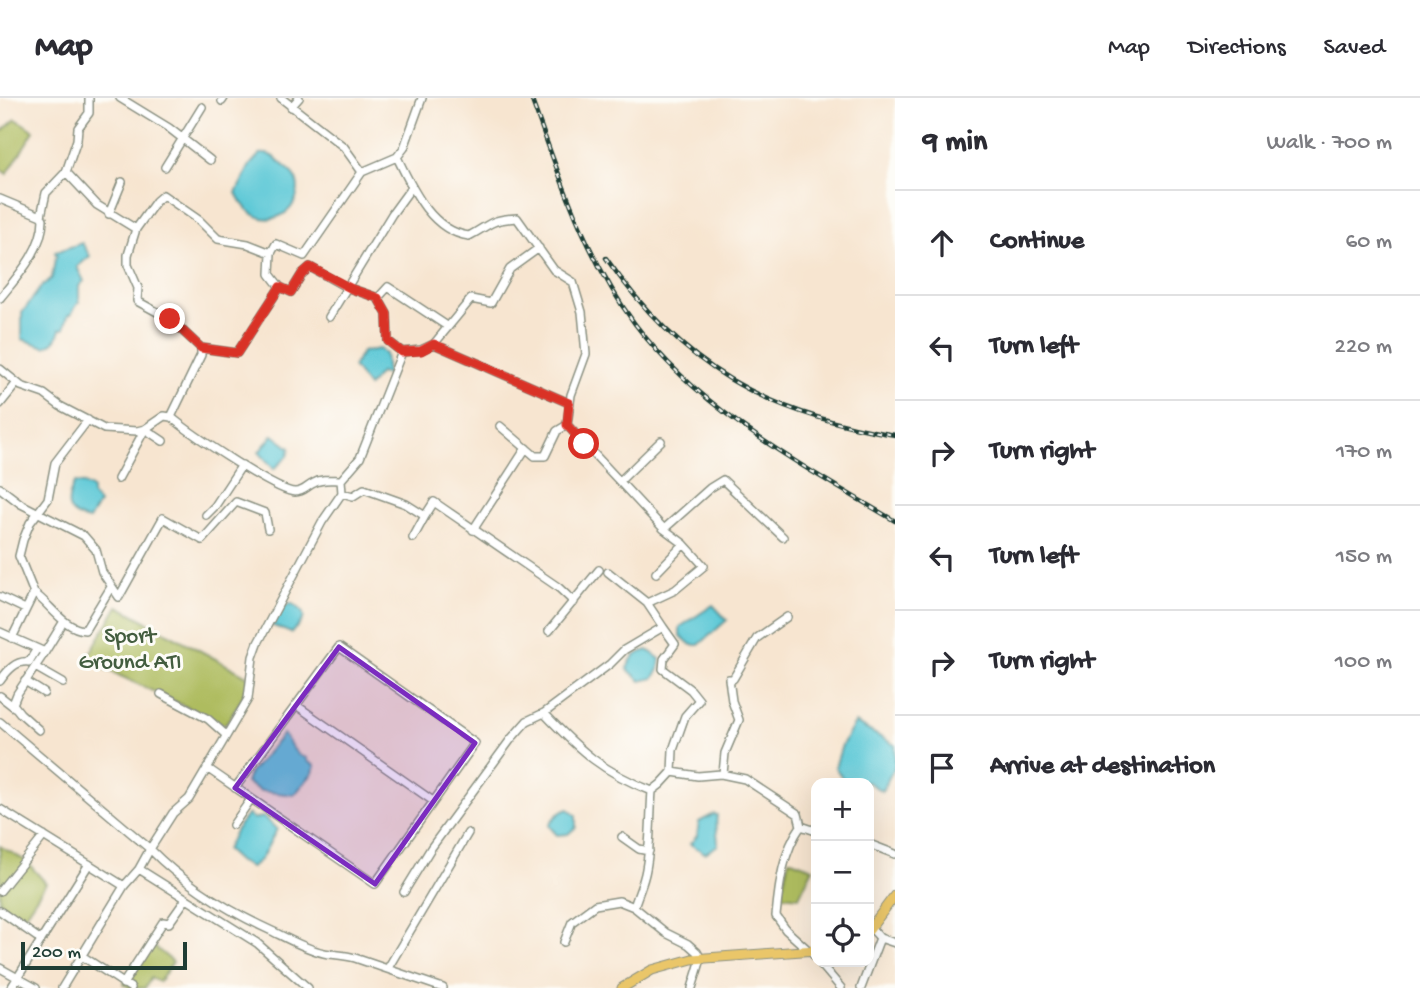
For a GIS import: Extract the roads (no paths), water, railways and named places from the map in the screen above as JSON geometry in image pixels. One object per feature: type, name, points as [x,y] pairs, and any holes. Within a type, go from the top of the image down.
[{"type":"main road","points":[[874,924],[895,895]]},
{"type":"main road","points":[[622,988],[652,970],[701,959],[811,953]]},
{"type":"street","points":[[0,298],[15,282],[31,256],[43,225],[41,216],[46,192],[66,172],[77,140],[78,128],[89,113],[89,98]]},
{"type":"street","points":[[120,98],[169,128],[210,160]]},
{"type":"street","points":[[281,98],[344,147],[362,172]]},
{"type":"street","points":[[290,107],[299,98]]},
{"type":"street","points":[[422,98],[410,138],[397,157],[362,172],[304,256],[276,244],[271,253],[270,274],[280,287],[291,292],[302,274],[310,267],[346,286],[378,298],[387,314],[388,341],[402,352],[421,351],[434,344],[471,299],[491,303],[510,269],[539,248]]},
{"type":"street","points":[[165,167],[202,107]]},
{"type":"street","points":[[397,157],[411,188],[432,216],[460,234],[469,236],[496,219],[517,218],[554,270],[572,282],[582,312],[587,343],[586,354],[569,403],[567,425],[664,529],[684,544],[704,566],[675,590],[647,603]]},
{"type":"street","points":[[66,172],[97,205],[136,229]]},
{"type":"street","points":[[109,214],[122,182]]},
{"type":"street","points":[[329,317],[346,286],[411,188]]},
{"type":"street","points":[[271,253],[248,244],[218,239],[199,220],[163,195],[136,229],[128,255],[128,265],[138,288],[137,301],[170,319],[201,348],[237,353],[280,287]]},
{"type":"street","points":[[1,201],[41,216]]},
{"type":"street","points":[[378,298],[388,287],[447,326]]},
{"type":"street","points":[[434,344],[569,403]]},
{"type":"street","points":[[171,417],[201,355],[201,348]]},
{"type":"street","points":[[62,988],[124,886],[139,869],[173,813],[189,799],[248,699],[253,657],[258,643],[322,522],[342,493],[341,480],[360,458],[402,352]]},
{"type":"street","points":[[0,369],[17,383],[44,394],[60,406],[104,429],[137,432],[164,416],[171,417],[211,446],[285,491],[297,492],[321,481],[341,480]]},
{"type":"street","points":[[0,404],[17,383]]},
{"type":"street","points":[[88,420],[55,463],[48,499],[30,523],[19,556],[34,593],[64,621],[76,628],[85,630],[111,587]]},
{"type":"street","points":[[500,426],[535,456],[545,456],[557,431],[567,425]]},
{"type":"street","points":[[145,429],[163,441]]},
{"type":"street","points":[[118,479],[145,429]]},
{"type":"street","points":[[620,481],[661,441]]},
{"type":"street","points":[[473,530],[526,448]]},
{"type":"street","points":[[206,516],[242,465]]},
{"type":"street","points":[[664,529],[709,488],[723,480],[783,537]]},
{"type":"street","points":[[0,488],[20,505],[64,524],[90,542],[96,550],[102,572],[119,597],[163,518],[202,540],[236,502],[265,513],[268,529]]},
{"type":"street","points":[[342,493],[353,496],[364,489],[405,503],[425,516]]},
{"type":"street","points":[[413,538],[434,502],[558,587],[574,602]]},
{"type":"street","points":[[656,573],[684,544]]},
{"type":"street","points":[[549,631],[599,570]]},
{"type":"street","points":[[608,572],[647,603],[674,644],[664,659],[663,669],[671,678],[691,690],[699,700],[685,716],[673,750],[672,772],[652,791]]},
{"type":"street","points":[[12,638],[34,593]]},
{"type":"street","points":[[0,597],[26,608]]},
{"type":"street","points":[[723,774],[725,753],[739,720],[732,701],[729,679],[733,679],[757,638],[787,617]]},
{"type":"street","points":[[14,708],[14,700],[64,621]]},
{"type":"street","points":[[404,892],[431,848],[527,721],[544,713],[610,664],[624,650],[663,627]]},
{"type":"street","points":[[0,632],[45,652]]},
{"type":"street","points":[[207,768],[235,788],[375,884],[475,743],[339,647],[235,788]]},
{"type":"street","points":[[0,681],[18,663],[29,662],[36,650]]},
{"type":"street","points":[[36,667],[63,683]]},
{"type":"street","points":[[26,681],[44,693]]},
{"type":"street","points":[[161,694],[208,719],[226,736]]},
{"type":"street","points":[[0,696],[40,730]]},
{"type":"street","points":[[296,705],[433,801]]},
{"type":"street","points":[[544,713],[593,761],[623,779],[652,791]]},
{"type":"street","points":[[0,722],[190,885],[230,912],[296,944],[388,968],[443,988]]},
{"type":"street","points":[[672,772],[698,776],[723,774],[745,779],[798,814],[801,825],[786,856],[778,888],[776,916],[786,930],[811,951]]},
{"type":"street","points":[[634,907],[646,873],[652,791]]},
{"type":"street","points":[[233,825],[251,799]]},
{"type":"street","points":[[0,809],[124,886]]},
{"type":"street","points":[[801,825],[811,829]]},
{"type":"street","points":[[388,968],[468,833]]},
{"type":"street","points":[[0,891],[44,836]]},
{"type":"street","points":[[622,837],[639,849],[649,851]]},
{"type":"street","points":[[874,846],[895,854]]},
{"type":"street","points":[[11,988],[89,864]]},
{"type":"street","points":[[139,869],[257,943],[308,988]]},
{"type":"street","points":[[82,956],[127,986],[163,922],[169,923],[186,899]]},
{"type":"street","points":[[564,942],[572,922],[595,905],[619,901],[634,907],[666,933],[688,944],[697,952],[701,959],[692,988]]},
{"type":"street","points":[[0,911],[41,940]]},
{"type":"street","points":[[874,933],[880,938],[895,943]]},
{"type":"street","points":[[861,988],[880,938]]},
{"type":"street","points":[[823,967],[841,988]]},
{"type":"street","points":[[0,968],[36,988]]},
{"type":"water","points":[[260,154],[272,156],[290,171],[298,187],[296,199],[290,208],[281,216],[270,219],[258,217],[246,208],[236,193],[250,165]]},
{"type":"water","points":[[82,243],[90,256],[77,267],[84,281],[79,286],[79,302],[68,315],[64,329],[60,329],[55,340],[45,347],[22,339],[22,313],[41,287],[52,278],[57,257],[55,252]]},
{"type":"water","points":[[379,349],[385,354],[387,375],[380,373],[368,387],[353,367],[362,352]]},
{"type":"water","points":[[273,435],[290,448],[288,456],[274,469],[259,452]]},
{"type":"water","points":[[74,483],[84,484],[92,489],[92,495],[99,503],[89,520],[75,515],[69,508],[69,497]]},
{"type":"water","points":[[291,603],[304,617],[291,633],[271,625],[278,609]]},
{"type":"water","points":[[713,605],[727,620],[699,645],[691,645],[680,635],[680,627]]},
{"type":"water","points":[[648,650],[660,659],[659,670],[653,678],[641,681],[627,669],[634,656]]},
{"type":"water","points":[[855,723],[895,745],[895,766],[882,791],[874,786],[874,778],[842,778],[835,767],[842,745]]},
{"type":"water","points":[[283,734],[296,752],[315,766],[313,773],[294,795],[261,791],[246,783],[249,774]]},
{"type":"water","points":[[568,809],[576,816],[576,827],[568,834],[557,835],[549,826],[557,815]]},
{"type":"water","points":[[248,814],[253,819],[263,817],[277,829],[261,859],[251,867],[239,862],[226,850],[235,831]]},
{"type":"water","points":[[717,815],[718,845],[705,853],[690,844],[697,836],[699,822]]},
{"type":"railway","points":[[531,98],[575,215],[602,272],[635,324],[661,355],[722,411],[755,435],[895,521]]},
{"type":"railway","points":[[606,258],[665,329],[731,380],[767,399],[806,414],[895,435]]},
{"type":"park label","name":"Sport Ground ATI","points":[[130,647]]}]
